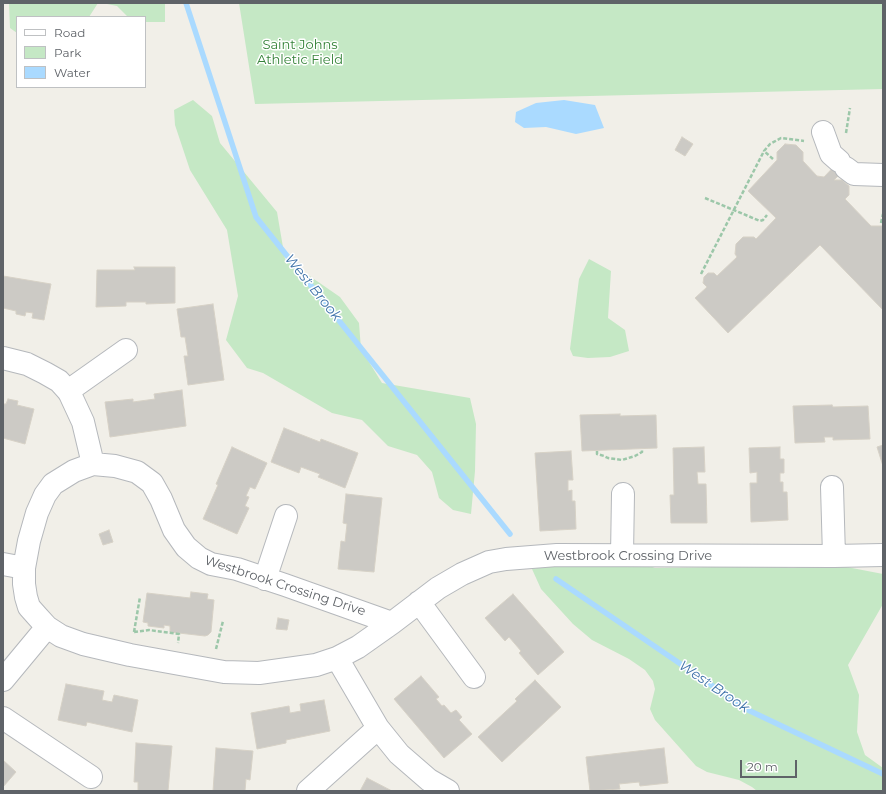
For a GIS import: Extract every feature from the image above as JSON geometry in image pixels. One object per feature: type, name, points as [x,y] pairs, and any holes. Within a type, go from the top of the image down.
[{"type":"street","points":[[817,137],[831,154],[854,174],[883,175]]},
{"type":"street","points":[[68,391],[126,350]]},
{"type":"street","points":[[3,358],[27,364],[45,373],[59,381],[68,391],[83,422],[93,464]]},
{"type":"street","name":"Westbrook Crossing Drive","points":[[392,622],[237,569],[211,564],[200,558],[186,547],[174,530],[162,499],[152,483],[137,472],[115,466],[93,464],[65,476],[53,484],[45,495],[37,513],[29,541],[24,568],[24,584],[29,607],[47,627],[61,636],[83,644],[130,656],[224,672],[259,673],[316,665],[337,658],[358,647],[392,622],[438,588],[462,574],[489,562],[506,559],[557,555],[883,555]]},
{"type":"street","points":[[832,487],[834,556]]},
{"type":"street","points":[[622,555],[623,494]]},
{"type":"street","points":[[265,579],[286,516]]},
{"type":"street","points":[[3,564],[24,568]]},
{"type":"street","points":[[419,602],[474,677]]},
{"type":"street","points":[[3,680],[47,627]]},
{"type":"street","points":[[337,658],[378,728],[399,754],[429,780],[448,791]]},
{"type":"street","points":[[3,718],[91,777]]},
{"type":"street","points":[[308,791],[378,728]]},
{"type":"path","points":[[846,134],[850,108]]},
{"type":"path","points":[[701,274],[764,151],[770,144],[781,138],[817,137]]},
{"type":"path","points":[[764,151],[773,159]]},
{"type":"path","points":[[705,198],[760,221],[767,215]]},
{"type":"path","points":[[881,223],[883,214]]},
{"type":"path","points":[[597,451],[597,454],[608,458],[622,460],[635,456],[642,452],[642,449]]},
{"type":"path","points":[[134,638],[140,597]]},
{"type":"path","points":[[215,652],[223,621]]},
{"type":"path","points":[[134,632],[150,630],[179,634]]},
{"type":"green space","points":[[9,3],[98,3],[90,16],[16,16],[16,32],[10,28]]},
{"type":"green space","points":[[102,3],[165,3],[165,22],[146,22],[146,16],[127,16],[117,6]]},
{"type":"green space","name":"Saint Johns Athletic Field","points":[[239,3],[883,3],[883,89],[255,104]]},
{"type":"green space","points":[[193,100],[212,116],[220,143],[277,212],[285,259],[340,297],[359,323],[361,349],[382,383],[470,398],[476,424],[475,471],[471,514],[453,510],[439,498],[432,472],[417,455],[388,446],[362,420],[332,413],[263,373],[247,368],[226,340],[238,296],[227,230],[190,170],[175,125],[174,110]]},
{"type":"green space","points":[[589,259],[611,271],[608,318],[625,330],[629,351],[610,357],[588,358],[573,356],[570,349],[579,279]]},
{"type":"green space","points":[[597,557],[629,558],[655,568],[714,567],[738,560],[793,568],[821,562],[883,574],[883,604],[848,665],[859,695],[857,732],[865,755],[883,768],[883,791],[757,791],[739,780],[707,772],[696,766],[655,720],[650,709],[655,689],[653,681],[645,670],[629,659],[592,640],[573,624],[541,589],[532,569]]},
{"type":"water","points":[[564,100],[595,105],[604,128],[576,134],[546,127],[524,128],[515,122],[516,112],[536,103]]},
{"type":"building","points":[[682,137],[693,144],[685,156],[675,150]]},
{"type":"building","points":[[785,144],[796,145],[803,152],[803,161],[817,176],[824,177],[843,157],[846,168],[834,180],[842,180],[849,186],[849,195],[845,199],[871,226],[883,226],[883,310],[820,245],[728,333],[695,298],[707,287],[703,283],[704,277],[708,273],[714,273],[717,276],[737,257],[735,254],[736,244],[743,237],[754,237],[756,239],[776,218],[748,191],[777,160],[777,152]]},
{"type":"building","points":[[134,267],[175,267],[175,303],[146,304],[146,302],[126,302],[126,306],[96,307],[97,270],[135,270]]},
{"type":"building","points":[[3,276],[51,284],[44,320],[32,318],[33,313],[26,312],[25,316],[16,314],[16,311],[3,308]]},
{"type":"building","points":[[213,304],[224,380],[188,385],[184,356],[188,356],[185,337],[181,337],[177,309]]},
{"type":"building","points":[[182,390],[186,426],[110,437],[105,402],[133,399],[133,402],[155,399],[154,394]]},
{"type":"building","points":[[8,399],[18,401],[17,405],[34,409],[25,444],[3,438],[3,404],[6,404]]},
{"type":"building","points":[[832,405],[833,407],[868,406],[870,439],[833,440],[833,437],[824,437],[825,442],[795,443],[793,406]]},
{"type":"building","points":[[620,414],[620,416],[656,415],[657,448],[582,451],[580,415]]},
{"type":"building","points":[[284,428],[320,442],[321,439],[358,453],[345,488],[318,477],[320,474],[301,467],[299,473],[271,462]]},
{"type":"building","points":[[883,445],[883,466],[877,447]]},
{"type":"building","points":[[232,447],[267,463],[255,489],[250,487],[246,496],[249,497],[245,506],[249,508],[237,534],[203,519],[218,485],[216,484]]},
{"type":"building","points":[[704,447],[705,472],[697,472],[698,484],[706,484],[707,523],[671,523],[670,495],[674,495],[673,448]]},
{"type":"building","points":[[780,447],[780,459],[784,459],[784,473],[780,473],[780,482],[783,482],[783,492],[787,492],[788,520],[751,522],[750,483],[757,483],[757,472],[750,473],[749,448]]},
{"type":"building","points":[[571,451],[573,480],[568,480],[568,491],[572,490],[572,501],[575,501],[576,529],[540,531],[535,453]]},
{"type":"building","points":[[346,494],[382,498],[374,572],[338,569],[341,541],[345,542],[347,524],[343,523]]},
{"type":"building","points":[[109,530],[113,542],[103,545],[99,534]]},
{"type":"building","points":[[191,592],[208,594],[207,599],[214,600],[211,632],[208,635],[205,636],[170,632],[170,626],[164,625],[164,628],[148,626],[148,623],[143,622],[147,593],[190,598]]},
{"type":"building","points":[[513,594],[564,652],[538,675],[519,653],[521,651],[509,637],[505,641],[485,618]]},
{"type":"building","points":[[278,618],[289,620],[287,630],[276,629]]},
{"type":"building","points":[[421,676],[439,697],[436,699],[442,706],[444,705],[451,713],[456,710],[462,717],[459,720],[472,734],[444,758],[394,699]]},
{"type":"building","points":[[535,680],[561,707],[502,762],[478,737],[517,701],[515,699]]},
{"type":"building","points":[[66,684],[104,691],[102,700],[112,702],[114,695],[138,700],[132,732],[87,722],[86,726],[58,720]]},
{"type":"building","points":[[324,700],[330,731],[286,740],[286,743],[257,749],[251,713],[289,706],[290,713],[301,711],[300,704]]},
{"type":"building","points":[[136,743],[172,746],[168,791],[138,791],[138,782],[134,782]]},
{"type":"building","points":[[216,748],[253,751],[250,780],[246,779],[245,791],[213,791]]},
{"type":"building","points":[[664,748],[668,783],[640,786],[639,782],[619,784],[620,789],[590,791],[586,757]]},
{"type":"building","points":[[3,760],[16,772],[3,787]]},
{"type":"building","points":[[367,778],[392,791],[360,791]]},
{"type":"waterway","name":"West Brook","points":[[186,3],[256,217],[510,534]]},
{"type":"waterway","name":"West Brook","points":[[556,579],[748,710],[883,774]]}]
